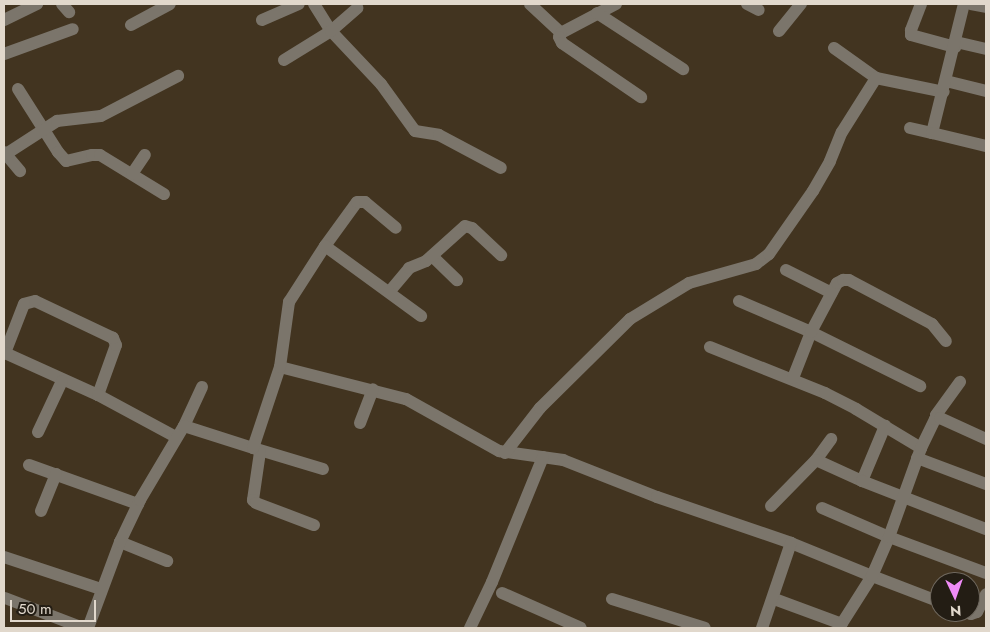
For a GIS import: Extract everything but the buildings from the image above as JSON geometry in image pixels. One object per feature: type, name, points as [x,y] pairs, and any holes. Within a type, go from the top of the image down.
[{"type":"street","points":[[4,20],[37,4]]},
{"type":"street","points":[[130,25],[170,4]]},
{"type":"street","points":[[262,20],[299,4]]},
{"type":"street","points":[[314,4],[331,31],[381,84],[414,131],[439,135],[501,168]]},
{"type":"street","points":[[530,4],[561,33]]},
{"type":"street","points":[[614,4],[561,33],[559,37],[562,43],[641,97]]},
{"type":"street","points":[[779,31],[800,4]]},
{"type":"street","points":[[921,4],[911,30],[911,35],[986,48]]},
{"type":"street","points":[[932,133],[956,44],[964,4]]},
{"type":"street","points":[[971,4],[986,7]]},
{"type":"street","points":[[284,60],[331,31],[357,8]]},
{"type":"street","points":[[597,13],[682,69]]},
{"type":"street","points":[[4,54],[73,29]]},
{"type":"street","points":[[834,48],[876,78],[986,91]]},
{"type":"street","points":[[20,171],[5,153],[43,129],[64,120],[101,116],[178,76]]},
{"type":"street","points":[[505,453],[540,408],[630,319],[689,283],[756,264],[769,254],[813,191],[830,161],[842,132],[876,78]]},
{"type":"street","points":[[18,89],[66,161],[96,154],[164,194]]},
{"type":"street","points":[[910,128],[986,146]]},
{"type":"street","points":[[132,174],[146,155]]},
{"type":"street","points":[[314,525],[256,503],[253,500],[256,450],[280,367],[289,302],[328,248],[357,202],[365,202],[396,228]]},
{"type":"street","points":[[390,291],[409,268],[432,256],[465,226],[472,228],[501,255]]},
{"type":"street","points":[[328,248],[390,291],[421,316]]},
{"type":"street","points":[[432,256],[457,280]]},
{"type":"street","points":[[786,270],[832,293]]},
{"type":"street","points":[[793,378],[811,332],[839,281],[848,280],[932,324],[946,341]]},
{"type":"street","points":[[739,301],[811,332],[920,386]]},
{"type":"street","points":[[98,396],[116,345],[113,338],[36,302],[29,302],[22,306],[4,354],[98,396],[176,437]]},
{"type":"street","points":[[710,347],[793,378],[825,393],[885,426],[919,453],[986,484]]},
{"type":"street","points":[[280,367],[374,389],[418,404],[499,451],[563,460],[657,496],[791,543],[930,598]]},
{"type":"street","points":[[38,432],[62,381]]},
{"type":"street","points":[[777,600],[840,626],[872,576],[890,537],[919,453],[937,418],[936,414],[960,382]]},
{"type":"street","points":[[88,628],[120,542],[138,504],[184,426],[202,387]]},
{"type":"street","points":[[360,423],[374,389]]},
{"type":"street","points":[[937,418],[986,439]]},
{"type":"street","points":[[184,426],[256,450],[324,469]]},
{"type":"street","points":[[862,481],[885,426]]},
{"type":"street","points":[[771,506],[816,460],[831,439]]},
{"type":"street","points":[[470,628],[492,582],[543,457]]},
{"type":"street","points":[[816,460],[862,481],[986,529]]},
{"type":"street","points":[[30,464],[138,504]]},
{"type":"street","points":[[41,511],[56,474]]},
{"type":"street","points":[[822,508],[890,537],[986,573]]},
{"type":"street","points":[[120,542],[167,561]]},
{"type":"street","points":[[762,628],[791,543]]},
{"type":"street","points":[[4,557],[101,589]]},
{"type":"street","points":[[502,593],[581,628]]},
{"type":"street","points":[[5,598],[84,628]]},
{"type":"street","points":[[612,599],[705,628]]}]
